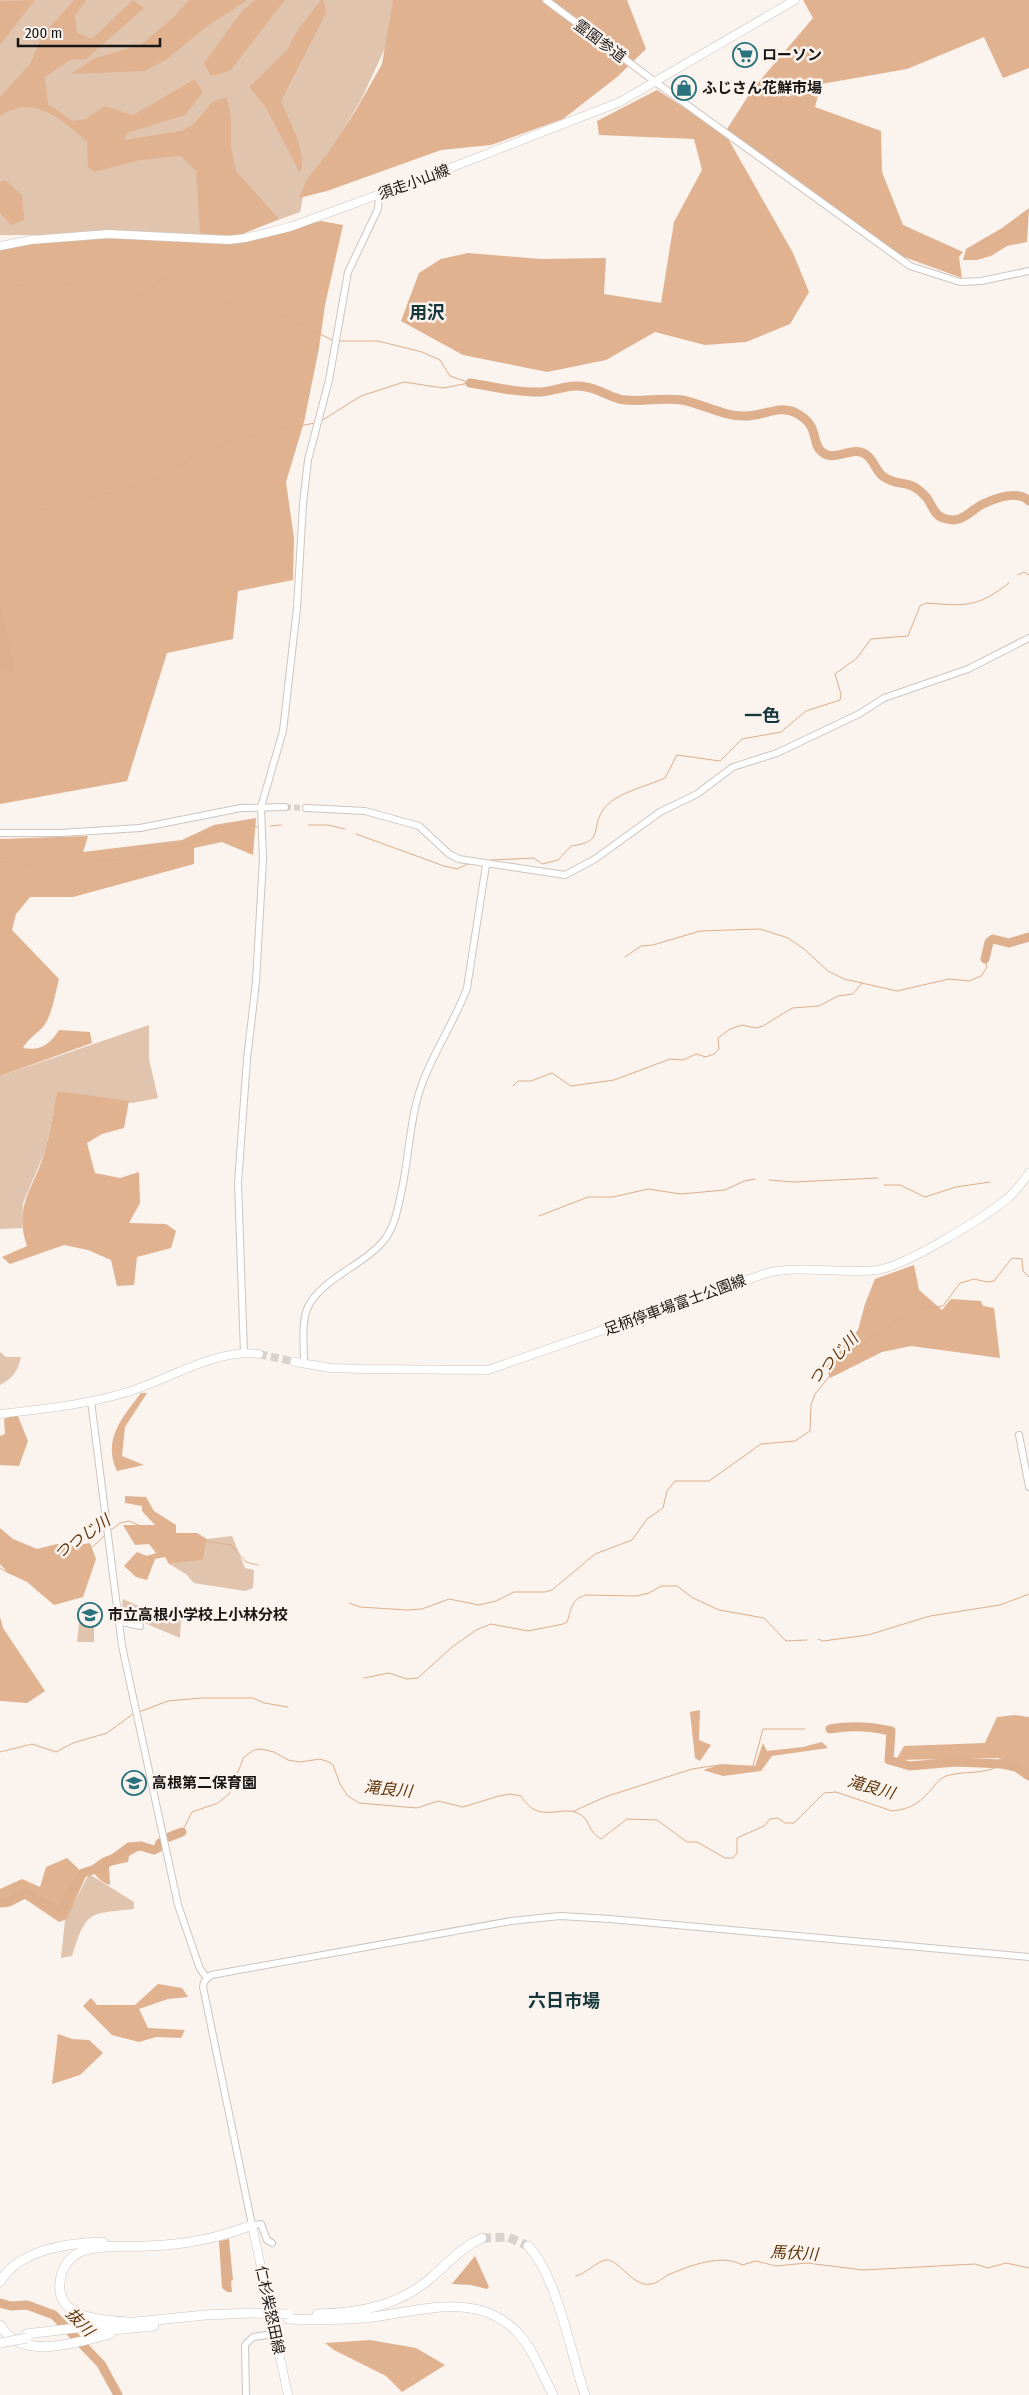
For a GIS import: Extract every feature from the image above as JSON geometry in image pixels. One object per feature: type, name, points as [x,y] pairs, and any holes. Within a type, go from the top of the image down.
[{"type":"highway","points":[[0,2282],[9,2270],[23,2260],[65,2245],[167,2240],[237,2225],[252,2225]]},
{"type":"highway","points":[[132,2325],[89,2318],[75,2313],[69,2307],[62,2294],[60,2280],[64,2267],[74,2256],[94,2248],[150,2246],[184,2242],[238,2231],[252,2225]]},
{"type":"highway","points":[[288,2316],[351,2312],[390,2303],[419,2288],[465,2247],[482,2238]]},
{"type":"highway","points":[[528,2246],[541,2260],[550,2279],[585,2395]]},
{"type":"highway","points":[[0,2338],[53,2333],[92,2332],[132,2325],[253,2315],[354,2319],[453,2306],[479,2309],[493,2314],[517,2333],[537,2363],[553,2395]]},
{"type":"highway","points":[[0,2325],[11,2338],[26,2345],[42,2347],[64,2343],[92,2332]]},
{"type":"highway","points":[[0,2343],[27,2336]]},
{"type":"main road","name":"須走小山線","points":[[0,246],[31,240],[108,234],[229,240],[290,227],[620,102],[796,0]]},
{"type":"main road","name":"足柄停車場富士公園線","points":[[299,1363],[353,1369],[488,1370],[767,1273],[797,1268],[864,1270],[889,1268],[910,1259],[998,1205],[1015,1191],[1029,1173]]},
{"type":"main road","points":[[0,1414],[91,1401],[143,1387],[218,1357],[244,1353],[259,1354]]},
{"type":"main road","name":"仁杉柴怒田線","points":[[252,2225],[288,2395]]},
{"type":"street","name":"霊園参道","points":[[546,0],[654,81],[910,266],[960,282],[981,281],[1029,271]]},
{"type":"street","points":[[244,1353],[238,1183],[247,1059],[256,982],[264,859],[261,807],[283,732],[298,600],[306,474],[338,336],[348,272],[378,209],[379,194]]},
{"type":"street","points":[[306,808],[365,811],[419,826],[449,854],[467,861],[565,875],[595,858],[660,812],[698,794],[732,767],[786,749],[860,714],[884,698],[968,669],[1029,638]]},
{"type":"street","points":[[0,833],[60,833],[140,828],[223,811],[261,807],[285,807]]},
{"type":"street","points":[[299,1363],[308,1307],[323,1289],[377,1248],[385,1239],[396,1218],[417,1098],[467,988],[486,865]]},
{"type":"street","points":[[91,1401],[118,1622],[178,1905],[200,1969],[207,1978]]},
{"type":"street","points":[[1019,1435],[1029,1487]]},
{"type":"street","points":[[118,1622],[140,1626]]},
{"type":"street","points":[[272,2243],[266,2240],[261,2224],[252,2225],[203,1987],[207,1978],[215,1974],[511,1921],[560,1916],[610,1918],[1029,1957]]},
{"type":"street","points":[[246,2395],[245,2345],[253,2337],[275,2334]]},
{"type":"shaded area","points":[[0,0],[395,0],[394,29],[361,100],[303,197],[300,212],[238,235],[0,235]]},
{"type":"shaded area","points":[[35,0],[0,45],[0,1]]},
{"type":"shaded area","points":[[74,0],[86,0],[75,16],[77,33],[92,39],[133,0],[144,8],[86,59],[70,60],[45,77],[48,104],[73,121],[86,119],[105,106],[133,115],[195,79],[203,92],[185,115],[127,133],[125,140],[181,131],[194,124],[212,102],[227,97],[231,118],[231,147],[236,171],[279,219],[238,236],[200,233],[196,171],[181,156],[140,160],[94,172],[88,167],[87,141],[57,118],[36,108],[24,107],[0,116],[0,97],[30,64],[42,36]]},
{"type":"shaded area","points":[[189,0],[247,0],[206,27],[167,59],[145,71],[71,74],[93,59],[140,45],[173,18]]},
{"type":"shaded area","points":[[255,0],[285,0],[230,71],[211,76],[204,63],[243,10]]},
{"type":"shaded area","points":[[321,0],[324,0],[326,13],[281,101],[300,146],[302,165],[300,173],[265,106],[249,87],[287,50],[299,28]]},
{"type":"shaded area","points":[[393,0],[627,0],[646,49],[617,77],[563,119],[491,145],[441,150],[327,191],[299,198],[307,179],[328,153],[356,110],[382,64]]},
{"type":"shaded area","points":[[803,0],[1029,0],[1029,68],[1003,78],[984,37],[907,69],[821,84],[815,107],[881,131],[882,172],[903,225],[963,252],[959,257],[962,278],[904,257],[823,207],[727,129],[752,90],[813,18]]},
{"type":"shaded area","points":[[657,90],[726,135],[793,253],[809,292],[790,324],[746,342],[705,345],[655,332],[606,360],[547,372],[463,355],[401,321],[419,273],[441,259],[468,253],[540,259],[606,258],[604,294],[661,303],[674,222],[702,170],[694,139],[599,135],[597,121]]},
{"type":"shaded area","points":[[5,180],[22,195],[24,220],[11,225],[0,213],[0,182]]},
{"type":"shaded area","points":[[1029,208],[1027,242],[1007,246],[991,256],[977,260],[963,260],[966,249],[1002,228]]},
{"type":"shaded area","points":[[321,221],[343,225],[325,305],[319,348],[304,422],[286,482],[294,538],[293,580],[238,591],[233,639],[167,653],[127,781],[0,804],[0,246],[125,235],[240,242]]},
{"type":"shaded area","points":[[0,607],[15,671],[9,672],[5,667],[0,672]]},
{"type":"shaded area","points":[[256,818],[253,855],[222,842],[194,848],[194,864],[73,897],[30,897],[16,914],[12,930],[59,979],[48,1018],[42,1028],[23,1048],[35,1049],[44,1046],[52,1040],[59,1030],[90,1032],[92,1043],[0,1076],[0,839],[88,836],[83,852],[182,840],[214,825]]},
{"type":"shaded area","points":[[149,1025],[149,1059],[158,1098],[132,1103],[57,1091],[46,1149],[23,1203],[22,1228],[0,1229],[0,1076]]},
{"type":"shaded area","points":[[57,1091],[129,1101],[124,1128],[102,1134],[87,1143],[95,1173],[120,1178],[139,1172],[140,1203],[129,1223],[166,1224],[176,1231],[171,1248],[137,1257],[134,1285],[117,1286],[111,1260],[88,1250],[64,1245],[10,1264],[2,1257],[27,1246],[22,1218],[24,1206],[46,1147]]},
{"type":"shaded area","points":[[914,1265],[919,1290],[942,1310],[951,1299],[981,1301],[983,1306],[994,1308],[1000,1358],[911,1346],[882,1352],[830,1378],[826,1367],[858,1330],[865,1304],[875,1279]]},
{"type":"shaded area","points":[[0,1352],[6,1357],[21,1357],[14,1374],[0,1385]]},
{"type":"shaded area","points":[[141,1393],[147,1393],[125,1427],[122,1456],[144,1465],[117,1471],[113,1459],[113,1439],[122,1420]]},
{"type":"shaded area","points":[[17,1414],[28,1441],[19,1466],[0,1465],[0,1436],[5,1434],[4,1419]]},
{"type":"shaded area","points":[[125,1496],[146,1497],[154,1511],[176,1525],[176,1533],[197,1533],[207,1539],[203,1560],[169,1564],[165,1557],[155,1559],[147,1580],[136,1577],[124,1566],[137,1552],[147,1556],[156,1553],[149,1544],[135,1545],[123,1525],[155,1525],[142,1511],[142,1506],[125,1503]]},
{"type":"shaded area","points":[[0,1528],[13,1539],[37,1549],[57,1544],[67,1547],[90,1543],[96,1559],[83,1597],[54,1605],[27,1582],[8,1573],[0,1564]]},
{"type":"shaded area","points":[[232,1536],[245,1568],[254,1570],[253,1588],[245,1591],[194,1583],[186,1574],[169,1564],[203,1560],[207,1539]]},
{"type":"shaded area","points":[[123,1599],[143,1608],[158,1607],[181,1618],[180,1638],[121,1613]]},
{"type":"shaded area","points":[[81,1604],[94,1608],[94,1642],[77,1642]]},
{"type":"shaded area","points":[[0,1617],[3,1628],[45,1691],[27,1703],[0,1701]]},
{"type":"shaded area","points":[[700,1710],[699,1740],[711,1745],[700,1761],[695,1758],[690,1712]]},
{"type":"shaded area","points":[[1015,1715],[1029,1717],[1029,1774],[998,1758],[896,1760],[904,1746],[985,1743],[997,1717]]},
{"type":"shaded area","points":[[822,1742],[828,1748],[772,1756],[761,1771],[723,1776],[703,1770],[722,1764],[755,1766],[763,1743],[767,1751],[803,1747]]},
{"type":"shaded area","points":[[129,1848],[138,1851],[129,1856],[128,1862],[109,1866],[110,1885],[101,1881],[90,1867],[102,1858]]},
{"type":"shaded area","points":[[67,1858],[86,1876],[67,1919],[59,1922],[25,1899],[0,1907],[0,1889],[22,1879],[40,1887],[46,1867]]},
{"type":"shaded area","points":[[89,1874],[134,1902],[134,1909],[107,1912],[91,1917],[82,1930],[72,1956],[61,1958],[65,1920]]},
{"type":"shaded area","points":[[158,1984],[182,1988],[188,1997],[168,1999],[139,2009],[148,2028],[185,2030],[181,2038],[156,2037],[139,2042],[112,2035],[83,2006],[91,1998],[97,2005],[135,2005]]},
{"type":"shaded area","points":[[58,2034],[72,2039],[89,2040],[103,2053],[80,2075],[52,2084]]},
{"type":"shaded area","points":[[229,2239],[233,2280],[231,2281],[232,2292],[227,2292],[222,2288],[219,2241]]},
{"type":"shaded area","points":[[475,2256],[489,2287],[487,2289],[471,2285],[452,2284]]},
{"type":"shaded area","points":[[370,2340],[416,2348],[445,2365],[402,2392],[386,2376],[334,2350],[325,2343]]},
{"type":"waterway","points":[[0,289],[42,281],[58,281],[135,296],[168,276],[180,274],[203,295],[232,303],[270,309],[334,341]]},
{"type":"waterway","points":[[338,341],[378,341],[422,352],[440,360],[450,376],[470,383]]},
{"type":"waterway","points":[[321,421],[361,396],[404,382],[443,388],[469,383]]},
{"type":"waterway","points":[[470,383],[530,392],[544,392],[580,386],[620,399],[682,400],[736,415],[751,416],[777,410],[790,411],[804,418],[809,423],[816,444],[822,452],[832,456],[855,451],[865,454],[884,477],[915,487],[921,492],[940,517],[955,520],[983,504],[1007,496],[1019,496],[1029,501]]},
{"type":"waterway","points":[[0,519],[89,499],[154,479],[167,474],[200,453],[242,437],[315,423]]},
{"type":"waterway","points":[[1018,575],[1024,572],[1029,575]]},
{"type":"waterway","points":[[491,860],[534,858],[542,864],[558,860],[571,846],[582,844],[593,838],[599,817],[608,804],[623,795],[665,778],[677,755],[720,761],[742,739],[781,732],[806,711],[840,700],[841,694],[835,674],[857,658],[871,639],[908,636],[920,606],[926,603],[970,604],[988,597],[1009,583]]},
{"type":"waterway","points":[[0,862],[13,862],[39,869],[52,870],[82,863],[125,859],[149,851],[176,847],[190,843],[224,826],[233,824],[257,827]]},
{"type":"waterway","points":[[270,826],[281,825]]},
{"type":"waterway","points":[[309,825],[328,825],[345,829]]},
{"type":"waterway","points":[[356,834],[444,866],[457,869],[470,863]]},
{"type":"waterway","points":[[625,957],[641,946],[653,945],[700,931],[760,929],[788,938],[804,949],[828,971],[844,979],[897,991],[949,979],[969,981],[981,976],[987,967],[985,959]]},
{"type":"waterway","points":[[985,959],[989,942],[993,939],[1009,943],[1029,937]]},
{"type":"waterway","points":[[513,1086],[518,1081],[531,1081],[552,1073],[571,1086],[614,1080],[670,1059],[683,1060],[696,1054],[706,1057],[714,1054],[719,1049],[718,1038],[730,1029],[742,1025],[756,1028],[763,1026],[792,1008],[819,1006],[838,996],[853,994],[862,983]]},
{"type":"waterway","points":[[769,1180],[793,1182],[878,1178]]},
{"type":"waterway","points":[[539,1216],[588,1197],[613,1197],[648,1189],[681,1194],[725,1190],[744,1181],[755,1179]]},
{"type":"waterway","points":[[884,1185],[900,1185],[925,1197],[956,1187],[990,1182]]},
{"type":"waterway","name":"つつじ川","points":[[349,1603],[360,1607],[407,1610],[422,1609],[449,1599],[479,1605],[496,1601],[514,1592],[545,1592],[552,1590],[595,1554],[632,1540],[647,1519],[663,1508],[667,1491],[675,1481],[709,1481],[761,1444],[795,1441],[810,1431],[811,1405],[815,1394],[851,1350],[911,1311],[943,1306],[960,1283],[974,1279],[987,1282],[994,1281],[1012,1258],[1022,1259],[1023,1271],[1029,1277]]},
{"type":"waterway","name":"つつじ川","points":[[111,1530],[120,1523],[129,1521],[163,1535],[231,1545],[246,1562],[258,1565]]},
{"type":"waterway","name":"つつじ川","points":[[0,1568],[12,1574],[36,1567],[60,1569],[77,1559],[104,1536]]},
{"type":"waterway","points":[[364,1678],[389,1673],[407,1679],[418,1678],[452,1647],[476,1630],[491,1624],[528,1631],[563,1624],[567,1622],[571,1608],[577,1599],[586,1595],[636,1596],[649,1593],[661,1586],[677,1586],[693,1598],[719,1610],[764,1618],[786,1641],[807,1640]]},
{"type":"waterway","points":[[818,1639],[823,1641],[868,1635],[930,1616],[1000,1605],[1029,1594]]},
{"type":"waterway","points":[[139,1712],[168,1701],[201,1698],[253,1698],[264,1703],[288,1707]]},
{"type":"waterway","points":[[0,1752],[32,1744],[56,1752],[73,1743],[107,1733],[133,1714]]},
{"type":"waterway","name":"滝良川","points":[[830,1729],[860,1727],[891,1731],[889,1760],[910,1766],[955,1762],[1002,1764],[1016,1767],[1029,1776]]},
{"type":"waterway","name":"滝良川","points":[[574,1811],[605,1797],[692,1769],[719,1765],[736,1768],[753,1766],[763,1729],[805,1729]]},
{"type":"waterway","name":"滝良川","points":[[182,1832],[192,1812],[218,1803],[229,1794],[244,1757],[254,1750],[261,1749],[274,1752],[288,1760],[300,1762],[320,1759],[329,1762],[333,1765],[340,1784],[348,1796],[359,1803],[417,1808],[438,1801],[463,1807],[510,1794],[521,1796],[528,1805],[536,1810],[544,1812],[567,1811],[581,1815],[594,1833],[601,1839],[627,1819],[657,1820],[687,1842],[697,1842],[725,1858],[733,1858],[737,1853],[737,1838],[764,1826],[770,1819],[778,1818],[785,1823],[794,1823],[824,1793],[836,1792],[892,1811],[899,1810],[911,1806],[920,1800],[946,1776],[988,1770],[1002,1764]]},
{"type":"waterway","name":"滝良川","points":[[169,1837],[182,1832]]},
{"type":"waterway","name":"滝良川","points":[[0,1903],[9,1902],[26,1893],[59,1912],[63,1910],[73,1887],[83,1873],[102,1867],[129,1847],[141,1846],[154,1850],[158,1848],[160,1843]]},
{"type":"waterway","name":"馬伏川","points":[[576,2276],[606,2260],[616,2263],[632,2278],[644,2284],[656,2283],[668,2275],[705,2262],[725,2260],[742,2265],[756,2261],[776,2266],[807,2263],[863,2270],[975,2264],[988,2268],[1006,2263],[1029,2268]]},
{"type":"waterway","name":"抜川","points":[[0,2303],[11,2306],[27,2305],[54,2315],[101,2364],[118,2395]]},
{"type":"tunnel","points":[[285,807],[306,808]]},
{"type":"tunnel","points":[[259,1354],[295,1362]]},
{"type":"tunnel","points":[[482,2238],[508,2237],[528,2246]]},
{"type":"place","name":"ローソン","points":[[745,55]]},
{"type":"place","name":"ふじさん花鮮市場","points":[[684,88]]},
{"type":"place","name":"市立高根小学校上小林分校","points":[[90,1615]]},
{"type":"place","name":"高根第二保育園","points":[[134,1783]]},
{"type":"district","name":"用沢","points":[[427,313]]},
{"type":"district","name":"一色","points":[[762,716]]},
{"type":"district","name":"六日市場","points":[[564,2001]]}]
